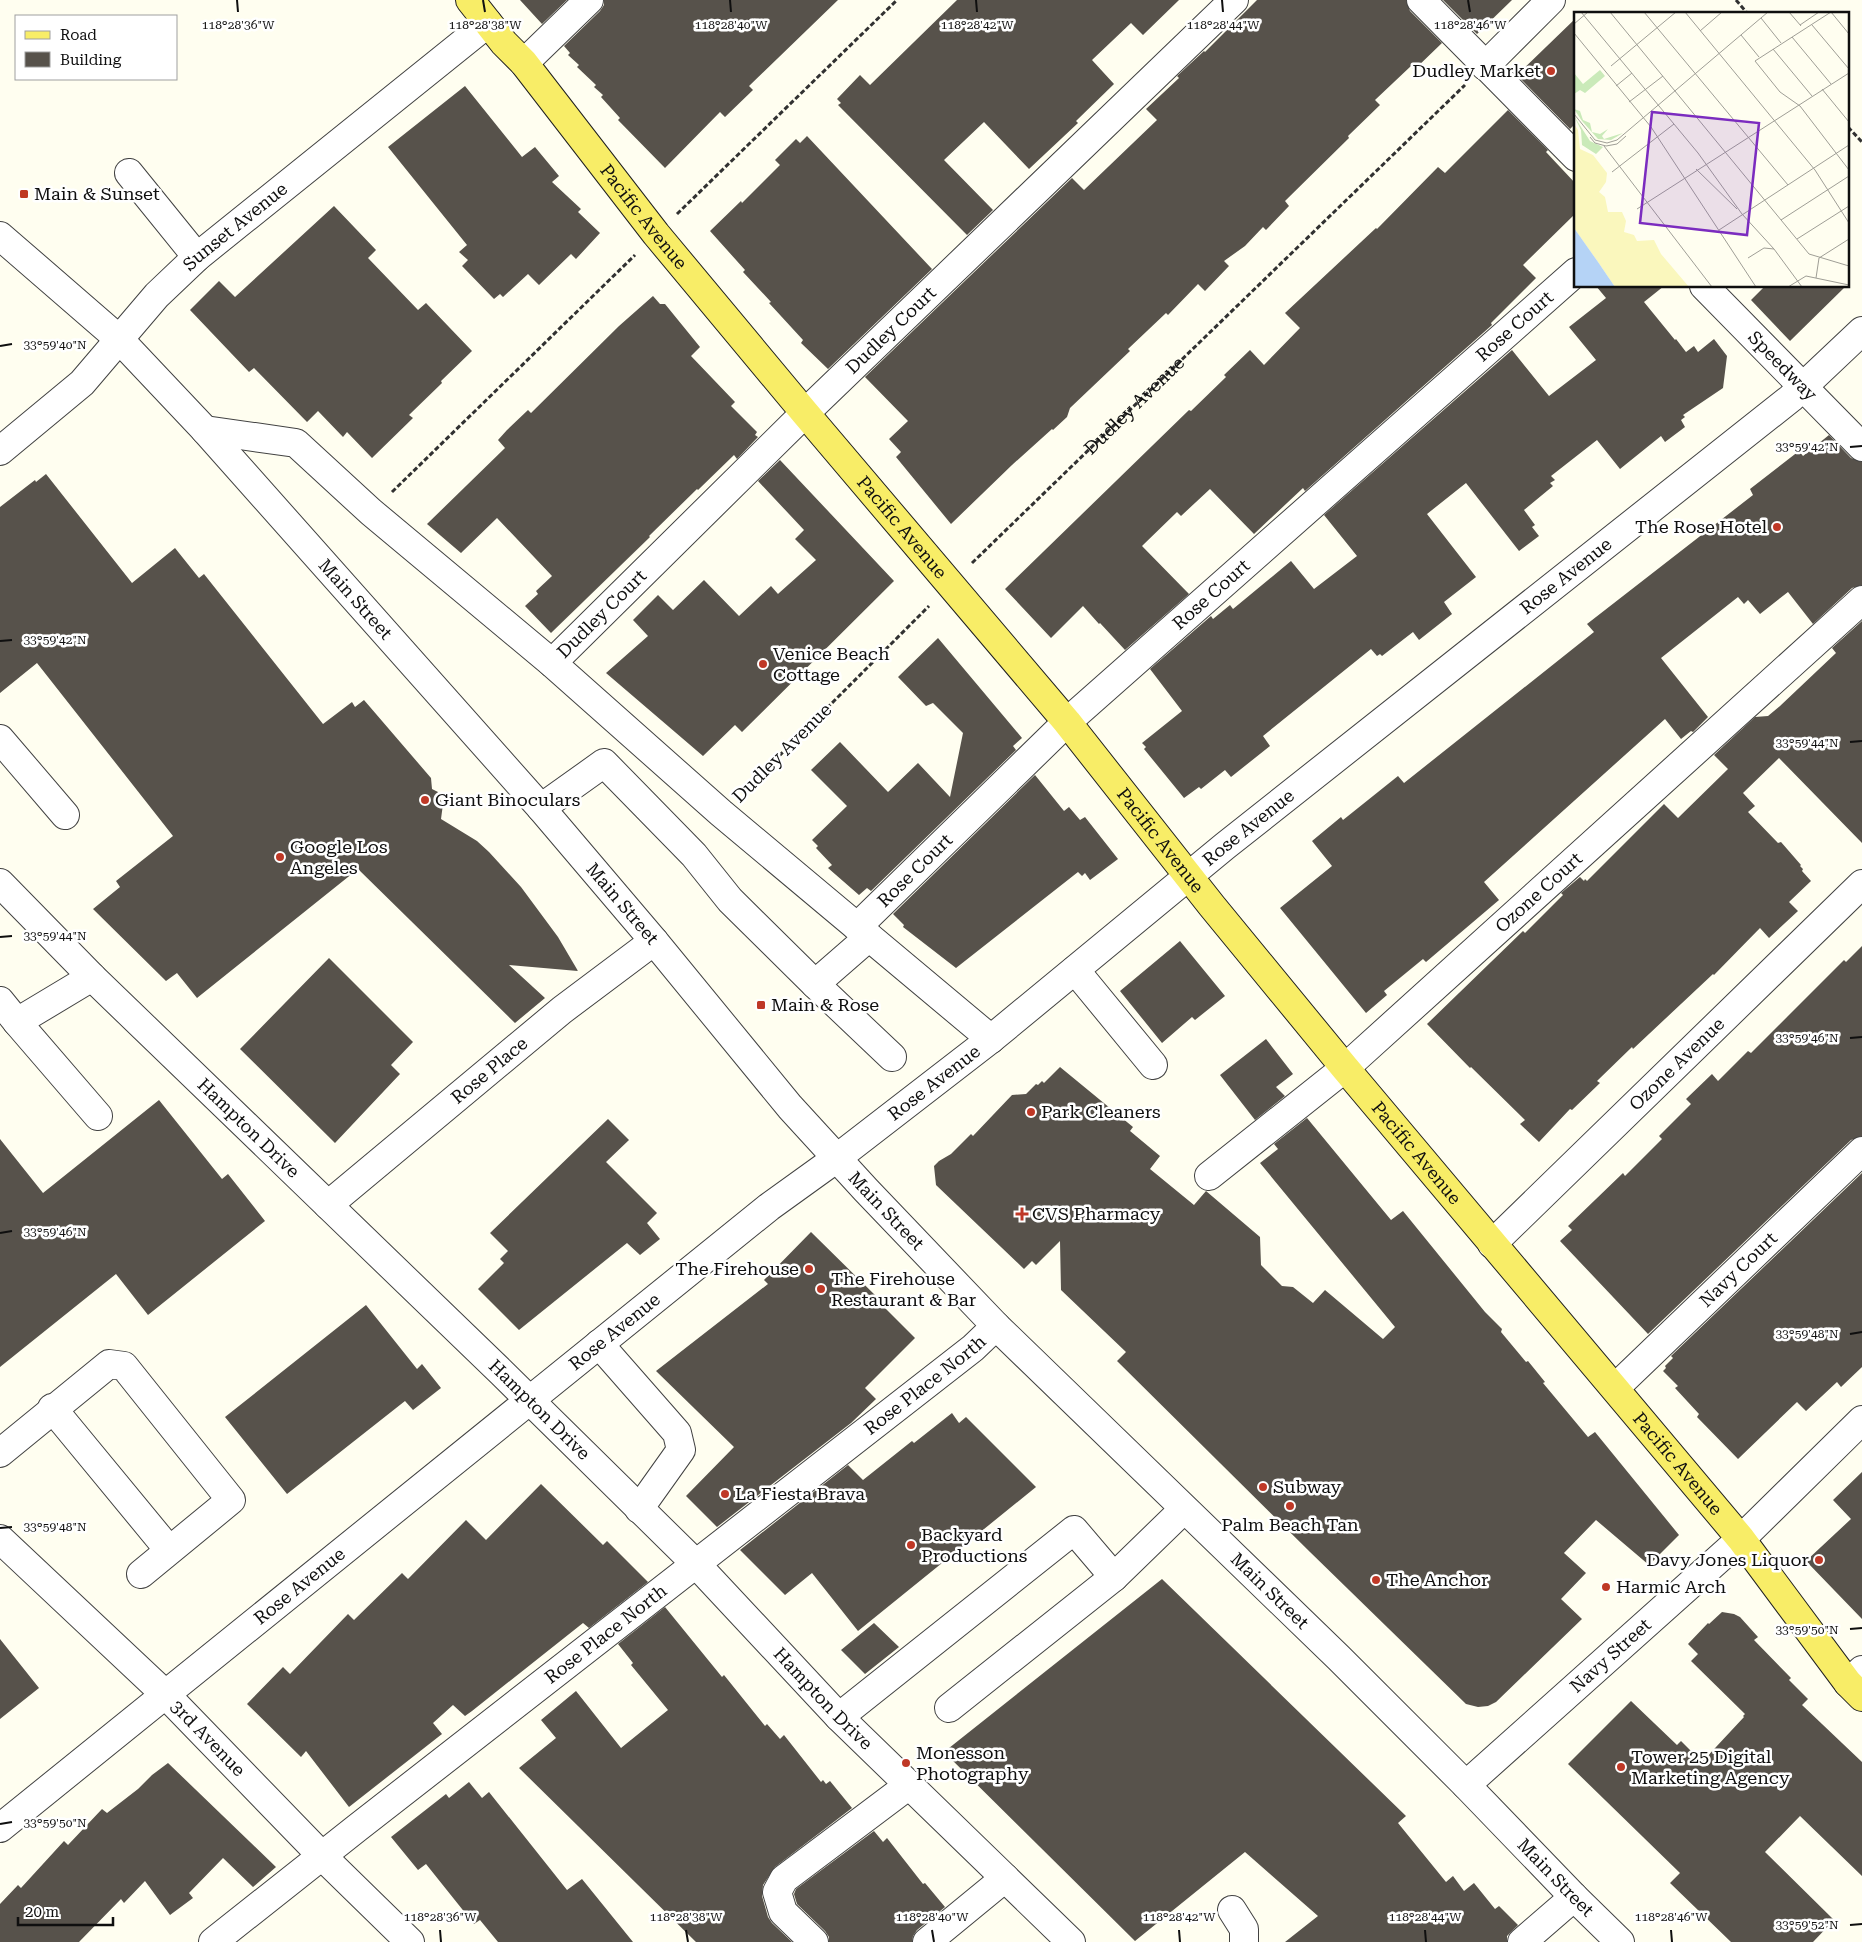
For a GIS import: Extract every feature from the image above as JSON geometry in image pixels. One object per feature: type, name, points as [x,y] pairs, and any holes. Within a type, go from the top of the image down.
[{"type":"main road","name":"Pacific Avenue","points":[[470,0],[504,43],[524,63],[656,234],[805,414],[1067,722],[1345,1068],[1741,1538],[1857,1683]]},
{"type":"street","points":[[524,63],[589,0]]},
{"type":"street","name":"Dudley Court","points":[[552,663],[805,414],[1234,0]]},
{"type":"street","points":[[1421,0],[1574,155]]},
{"type":"street","points":[[1485,66],[1551,0]]},
{"type":"street","name":"Sunset Avenue","points":[[0,451],[82,383],[157,295],[197,257],[488,23]]},
{"type":"street","points":[[129,173],[197,257]]},
{"type":"street","name":"Main Street","points":[[0,236],[120,340],[205,430],[541,808],[654,941],[790,1107],[996,1326],[1339,1658],[1620,1942]]},
{"type":"street","name":"Rose Court","points":[[815,984],[1067,722],[1574,274]]},
{"type":"street","name":"Speedway","points":[[1706,288],[1862,447]]},
{"type":"street","name":"Rose Avenue","points":[[0,1828],[769,1207],[837,1158],[992,1039],[1189,875],[1804,388],[1862,331]]},
{"type":"street","points":[[205,430],[296,443],[370,512],[552,663],[721,813],[992,1039]]},
{"type":"street","name":"Ozone Court","points":[[1209,1176],[1345,1068],[1862,600]]},
{"type":"street","points":[[0,739],[65,815]]},
{"type":"street","points":[[541,808],[604,763],[694,855],[730,900],[892,1057]]},
{"type":"street","name":"Hampton Drive","points":[[0,883],[92,977],[696,1565],[839,1717],[1071,1942]]},
{"type":"street","name":"Ozone Avenue","points":[[1492,1244],[1862,884]]},
{"type":"street","name":"Rose Place","points":[[328,1205],[562,1010],[654,941]]},
{"type":"street","points":[[1075,970],[1153,1066]]},
{"type":"street","points":[[17,1022],[92,977]]},
{"type":"street","points":[[0,1001],[98,1116]]},
{"type":"street","name":"Navy Court","points":[[1614,1388],[1862,1151]]},
{"type":"street","name":"Rose Place North","points":[[213,1942],[973,1348],[996,1326]]},
{"type":"street","points":[[599,1344],[677,1433],[681,1450],[639,1509]]},
{"type":"street","points":[[0,1452],[52,1408],[109,1364],[124,1366],[232,1500],[141,1574]]},
{"type":"street","points":[[52,1408],[169,1550]]},
{"type":"street","name":"Navy Street","points":[[1466,1785],[1741,1538],[1862,1420]]},
{"type":"street","points":[[949,1708],[1114,1577],[1184,1509]]},
{"type":"street","points":[[839,1717],[1074,1530],[1114,1577]]},
{"type":"street","name":"3rd Avenue","points":[[0,1539],[166,1695],[322,1856],[410,1942]]},
{"type":"street","points":[[814,1942],[783,1912],[777,1892],[784,1878],[909,1785]]},
{"type":"street","points":[[927,1942],[1005,1878]]},
{"type":"street","points":[[1522,1942],[1574,1897]]},
{"type":"street","points":[[1232,1910],[1244,1929],[1244,1942]]},
{"type":"path","points":[[1736,0],[1746,12]]},
{"type":"path","name":"Dudley Avenue","points":[[721,813],[950,585],[1485,66]]},
{"type":"path","points":[[1850,129],[1862,142]]},
{"type":"building","points":[[520,0],[567,0],[542,24]]},
{"type":"building","points":[[604,0],[838,0],[749,86],[753,90],[725,117],[720,112],[665,168],[618,120],[620,118],[601,97],[603,95],[594,87],[596,85],[577,67],[579,65],[568,55],[570,53],[564,46],[600,11],[604,5]]},
{"type":"building","points":[[957,0],[1179,0],[1143,35],[1131,23],[1092,60],[1114,84],[1076,121],[1078,123],[1029,169],[984,122],[944,160],[993,210],[967,235],[838,105],[841,103],[837,99],[860,75],[870,85]]},
{"type":"building","points":[[1257,0],[1406,0],[1410,11],[1442,43],[1414,70],[1411,66],[1375,100],[1380,105],[1285,201],[1289,206],[1266,230],[1263,227],[1245,246],[1224,261],[1229,266],[1205,291],[1198,284],[1168,315],[1166,313],[1128,349],[1130,351],[1070,408],[1067,417],[1012,465],[951,524],[896,457],[901,452],[889,439],[908,421],[865,377],[1072,178],[1084,190],[1157,120],[1146,109],[1179,78],[1177,76],[1205,52]]},
{"type":"building","points":[[1443,0],[1512,0],[1477,34]]},
{"type":"building","points":[[1574,20],[1574,125],[1570,129],[1517,75]]},
{"type":"building","points":[[465,86],[522,157],[535,147],[559,176],[552,182],[581,209],[578,212],[600,233],[576,259],[571,254],[539,285],[528,274],[503,297],[500,294],[494,299],[462,266],[468,260],[459,252],[467,245],[388,147]]},
{"type":"building","points":[[1508,110],[1548,150],[1546,152],[1574,182],[1574,215],[1523,265],[1536,278],[1491,323],[1492,325],[1305,491],[1303,488],[1254,534],[1210,489],[1181,516],[1177,512],[1142,546],[1189,594],[1125,650],[1083,606],[1051,638],[1005,589],[1189,410],[1191,411],[1226,377],[1224,375],[1250,350],[1264,365],[1300,328],[1285,313],[1377,229],[1438,167],[1445,173]]},
{"type":"building","points":[[807,136],[932,269],[828,369],[801,343],[803,340],[769,303],[771,302],[743,272],[745,270],[710,231],[741,201],[742,203],[780,165],[775,160],[796,139],[800,143]]},
{"type":"building","points":[[334,206],[376,250],[368,258],[418,310],[426,303],[472,351],[409,415],[413,418],[372,458],[347,432],[343,437],[318,411],[307,422],[254,368],[249,372],[190,310],[219,281],[235,297]]},
{"type":"building","points":[[1598,288],[1662,288],[1644,302],[1686,352],[1694,346],[1698,352],[1714,339],[1727,356],[1723,388],[1683,415],[1685,417],[1681,420],[1685,427],[1665,442],[1661,436],[1620,469],[1597,440],[1551,476],[1555,480],[1550,483],[1553,486],[1524,510],[1535,525],[1532,527],[1539,536],[1519,551],[1466,483],[1427,514],[1476,577],[1444,602],[1452,614],[1419,640],[1413,632],[1382,656],[1380,654],[1377,656],[1371,649],[1263,736],[1270,746],[1231,777],[1225,770],[1201,789],[1199,787],[1184,798],[1144,749],[1146,747],[1142,743],[1182,711],[1150,669],[1211,616],[1213,619],[1230,605],[1233,609],[1291,561],[1314,589],[1357,556],[1324,515],[1512,350],[1549,396],[1596,360],[1569,327],[1606,298]]},
{"type":"building","points":[[1763,288],[1844,288],[1790,341],[1751,300]]},
{"type":"building","points":[[653,296],[660,304],[665,304],[700,347],[691,356],[735,402],[731,406],[757,432],[755,435],[758,437],[737,459],[734,455],[697,489],[551,633],[525,606],[538,594],[536,591],[552,576],[497,518],[461,553],[427,524],[505,448],[498,440],[507,430],[528,410],[531,413],[619,326]]},
{"type":"building","points":[[1829,435],[1851,458],[1862,462],[1862,585],[1852,588],[1813,624],[1788,592],[1760,614],[1748,600],[1744,604],[1738,597],[1661,658],[1708,717],[1693,732],[1691,731],[1681,739],[1665,719],[1484,882],[1499,900],[1426,962],[1423,959],[1384,991],[1387,995],[1366,1013],[1280,908],[1332,866],[1312,841],[1341,817],[1343,820],[1398,776],[1404,783],[1594,632],[1587,624],[1753,495],[1750,489],[1799,451],[1803,456]]},
{"type":"building","points":[[780,460],[894,581],[742,732],[735,725],[703,756],[606,673],[648,636],[633,620],[658,595],[673,610],[704,580],[739,616],[771,586],[778,594],[816,560],[795,539],[804,530],[758,481]]},
{"type":"building","points":[[46,474],[132,583],[175,548],[199,578],[204,574],[323,724],[352,702],[355,707],[364,700],[431,778],[432,789],[438,792],[443,804],[441,819],[477,841],[521,887],[558,937],[578,971],[509,965],[545,998],[515,1023],[358,869],[197,998],[177,973],[166,981],[93,909],[120,887],[116,881],[173,836],[37,663],[0,693],[0,507],[35,480],[36,482]]},
{"type":"building","points":[[1862,621],[1862,843],[1779,758],[1743,793],[1755,806],[1748,812],[1778,843],[1781,842],[1801,865],[1802,871],[1811,881],[1789,902],[1798,911],[1769,938],[1760,928],[1714,975],[1633,1049],[1632,1047],[1597,1081],[1600,1083],[1572,1110],[1570,1109],[1539,1142],[1520,1124],[1525,1120],[1427,1024],[1523,931],[1525,933],[1563,895],[1561,893],[1580,877],[1587,881],[1664,804],[1678,818],[1728,769],[1714,755],[1755,717],[1768,716],[1780,706],[1836,653],[1832,648]]},
{"type":"building","points":[[938,638],[1022,738],[1013,746],[1016,750],[871,891],[867,888],[859,895],[828,868],[832,865],[816,848],[818,846],[812,840],[847,806],[811,770],[840,742],[888,792],[918,763],[950,797],[963,733],[933,703],[926,706],[898,677]]},
{"type":"building","points":[[1035,775],[1064,811],[1069,807],[1080,820],[1085,817],[1118,859],[1090,880],[1085,873],[1082,876],[1078,872],[956,968],[903,927],[904,925],[893,914]]},
{"type":"building","points":[[1180,941],[1225,996],[1195,1020],[1192,1017],[1162,1043],[1120,991]]},
{"type":"building","points":[[1862,946],[1862,1136],[1851,1140],[1648,1334],[1560,1241],[1572,1230],[1568,1226],[1623,1173],[1625,1176],[1662,1139],[1659,1136],[1691,1104],[1686,1099],[1712,1074],[1718,1081],[1748,1051],[1751,1053],[1844,960],[1846,962]]},
{"type":"building","points":[[329,958],[413,1042],[391,1065],[400,1074],[335,1143],[240,1049]]},
{"type":"building","points":[[1266,1039],[1293,1074],[1276,1087],[1285,1096],[1255,1120],[1220,1075]]},
{"type":"building","points":[[1060,1067],[1133,1127],[1130,1131],[1160,1156],[1150,1169],[1194,1205],[1206,1191],[1260,1237],[1261,1265],[1282,1286],[1293,1287],[1313,1303],[1325,1290],[1383,1339],[1395,1327],[1260,1163],[1278,1149],[1274,1144],[1307,1118],[1391,1220],[1403,1211],[1485,1312],[1502,1329],[1501,1332],[1526,1362],[1528,1361],[1545,1382],[1543,1383],[1588,1437],[1595,1432],[1679,1535],[1649,1565],[1596,1520],[1564,1553],[1586,1573],[1561,1599],[1582,1619],[1496,1702],[1488,1706],[1478,1707],[1466,1704],[1117,1361],[1126,1352],[1061,1290],[1060,1241],[1036,1265],[1032,1261],[1024,1269],[936,1185],[934,1166],[939,1161],[951,1154],[971,1134],[973,1136],[1012,1095],[1026,1094],[1036,1084],[1038,1085],[1042,1081],[1044,1083]]},
{"type":"building","points":[[159,1100],[222,1179],[228,1174],[265,1221],[148,1315],[116,1274],[0,1367],[0,1139],[43,1193]]},
{"type":"building","points":[[608,1119],[629,1140],[606,1162],[657,1213],[647,1223],[660,1239],[640,1255],[627,1243],[519,1330],[478,1289],[504,1263],[500,1259],[508,1251],[490,1233]]},
{"type":"building","points":[[1862,1173],[1862,1367],[1841,1387],[1837,1382],[1806,1411],[1797,1402],[1738,1459],[1697,1417],[1699,1414],[1675,1388],[1678,1386],[1663,1371],[1666,1368],[1665,1366],[1673,1358],[1671,1356]]},
{"type":"building","points":[[811,1232],[879,1299],[877,1300],[915,1338],[865,1388],[876,1399],[851,1423],[717,1527],[686,1496],[734,1447],[656,1371],[768,1284],[764,1280]]},
{"type":"building","points":[[366,1305],[417,1369],[422,1364],[441,1388],[413,1410],[405,1401],[287,1494],[225,1417]]},
{"type":"building","name":"Backyard Productions","points":[[952,1413],[959,1423],[966,1417],[1036,1487],[858,1631],[812,1573],[785,1595],[740,1550],[848,1465],[863,1480],[912,1441],[914,1443]]},
{"type":"building","points":[[1862,1472],[1862,1619],[1806,1561],[1851,1519],[1833,1500]]},
{"type":"building","points":[[541,1484],[603,1545],[607,1541],[648,1582],[589,1628],[583,1623],[465,1716],[453,1705],[433,1723],[442,1734],[349,1807],[306,1751],[301,1757],[247,1704],[283,1667],[290,1674],[348,1614],[354,1620],[402,1573],[408,1579],[466,1520],[486,1540]]},
{"type":"building","points":[[1162,1579],[1406,1816],[1398,1823],[1446,1882],[1453,1876],[1464,1891],[1474,1883],[1495,1909],[1499,1906],[1518,1925],[1507,1936],[1507,1942],[1285,1942],[1318,1916],[1245,1852],[1135,1941],[944,1752]]},
{"type":"building","points":[[665,1607],[765,1726],[767,1724],[780,1739],[784,1735],[821,1782],[823,1780],[826,1784],[830,1781],[852,1808],[775,1867],[763,1885],[762,1896],[768,1917],[792,1942],[696,1942],[519,1768],[556,1738],[541,1720],[576,1691],[621,1748],[668,1710],[631,1665],[633,1663],[618,1644]]},
{"type":"building","points":[[1722,1612],[1740,1617],[1758,1637],[1754,1640],[1791,1678],[1789,1680],[1808,1699],[1802,1705],[1862,1762],[1862,1876],[1800,1816],[1765,1852],[1834,1920],[1813,1942],[1731,1942],[1670,1883],[1680,1873],[1568,1764],[1631,1701],[1677,1745],[1681,1741],[1702,1762],[1745,1714],[1691,1661],[1698,1654],[1688,1644],[1708,1623]]},
{"type":"building","points":[[874,1623],[899,1647],[865,1674],[841,1650]]},
{"type":"building","points":[[0,1639],[39,1688],[0,1719]]},
{"type":"building","points":[[168,1763],[276,1867],[253,1887],[223,1858],[189,1893],[193,1898],[170,1915],[145,1881],[124,1903],[121,1899],[79,1942],[0,1942],[0,1904],[18,1885],[21,1888],[64,1841],[68,1845],[102,1809],[107,1813]]},
{"type":"building","points":[[469,1782],[482,1798],[489,1792],[567,1890],[582,1879],[633,1942],[498,1942],[480,1920],[474,1924],[426,1864],[418,1870],[391,1837],[446,1794],[449,1798]]},
{"type":"building","points":[[874,1831],[883,1842],[887,1838],[923,1884],[925,1883],[945,1907],[917,1930],[912,1942],[829,1942],[829,1937],[825,1931],[797,1904],[794,1894],[796,1889]]},
{"type":"place","name":"Dudley Market","points":[[1551,71]]},
{"type":"place","name":"Main & Sunset","points":[[24,194]]},
{"type":"place","name":"The Rose Hotel","points":[[1777,527]]},
{"type":"place","name":"Venice Beach Cottage","points":[[763,664]]},
{"type":"place","name":"Giant Binoculars","points":[[425,800]]},
{"type":"place","name":"Google Los Angeles","points":[[280,857]]},
{"type":"place","name":"Main & Rose","points":[[761,1005]]},
{"type":"place","name":"Park Cleaners","points":[[1031,1112]]},
{"type":"place","name":"CVS Pharmacy","points":[[1022,1214]]},
{"type":"place","name":"The Firehouse","points":[[809,1269]]},
{"type":"place","name":"The Firehouse Restaurant & Bar","points":[[821,1289]]},
{"type":"place","name":"Subway","points":[[1263,1487]]},
{"type":"place","name":"La Fiesta Brava","points":[[725,1494]]},
{"type":"place","name":"Palm Beach Tan","points":[[1290,1506]]},
{"type":"place","name":"Backyard Productions","points":[[911,1545]]},
{"type":"place","name":"Davy Jones Liquor","points":[[1819,1560]]},
{"type":"place","name":"The Anchor","points":[[1376,1580]]},
{"type":"place","name":"Harmic Arch","points":[[1606,1587]]},
{"type":"place","name":"Monesson Photography","points":[[906,1763]]},
{"type":"place","name":"Tower 25 Digital Marketing Agency","points":[[1621,1767]]}]
